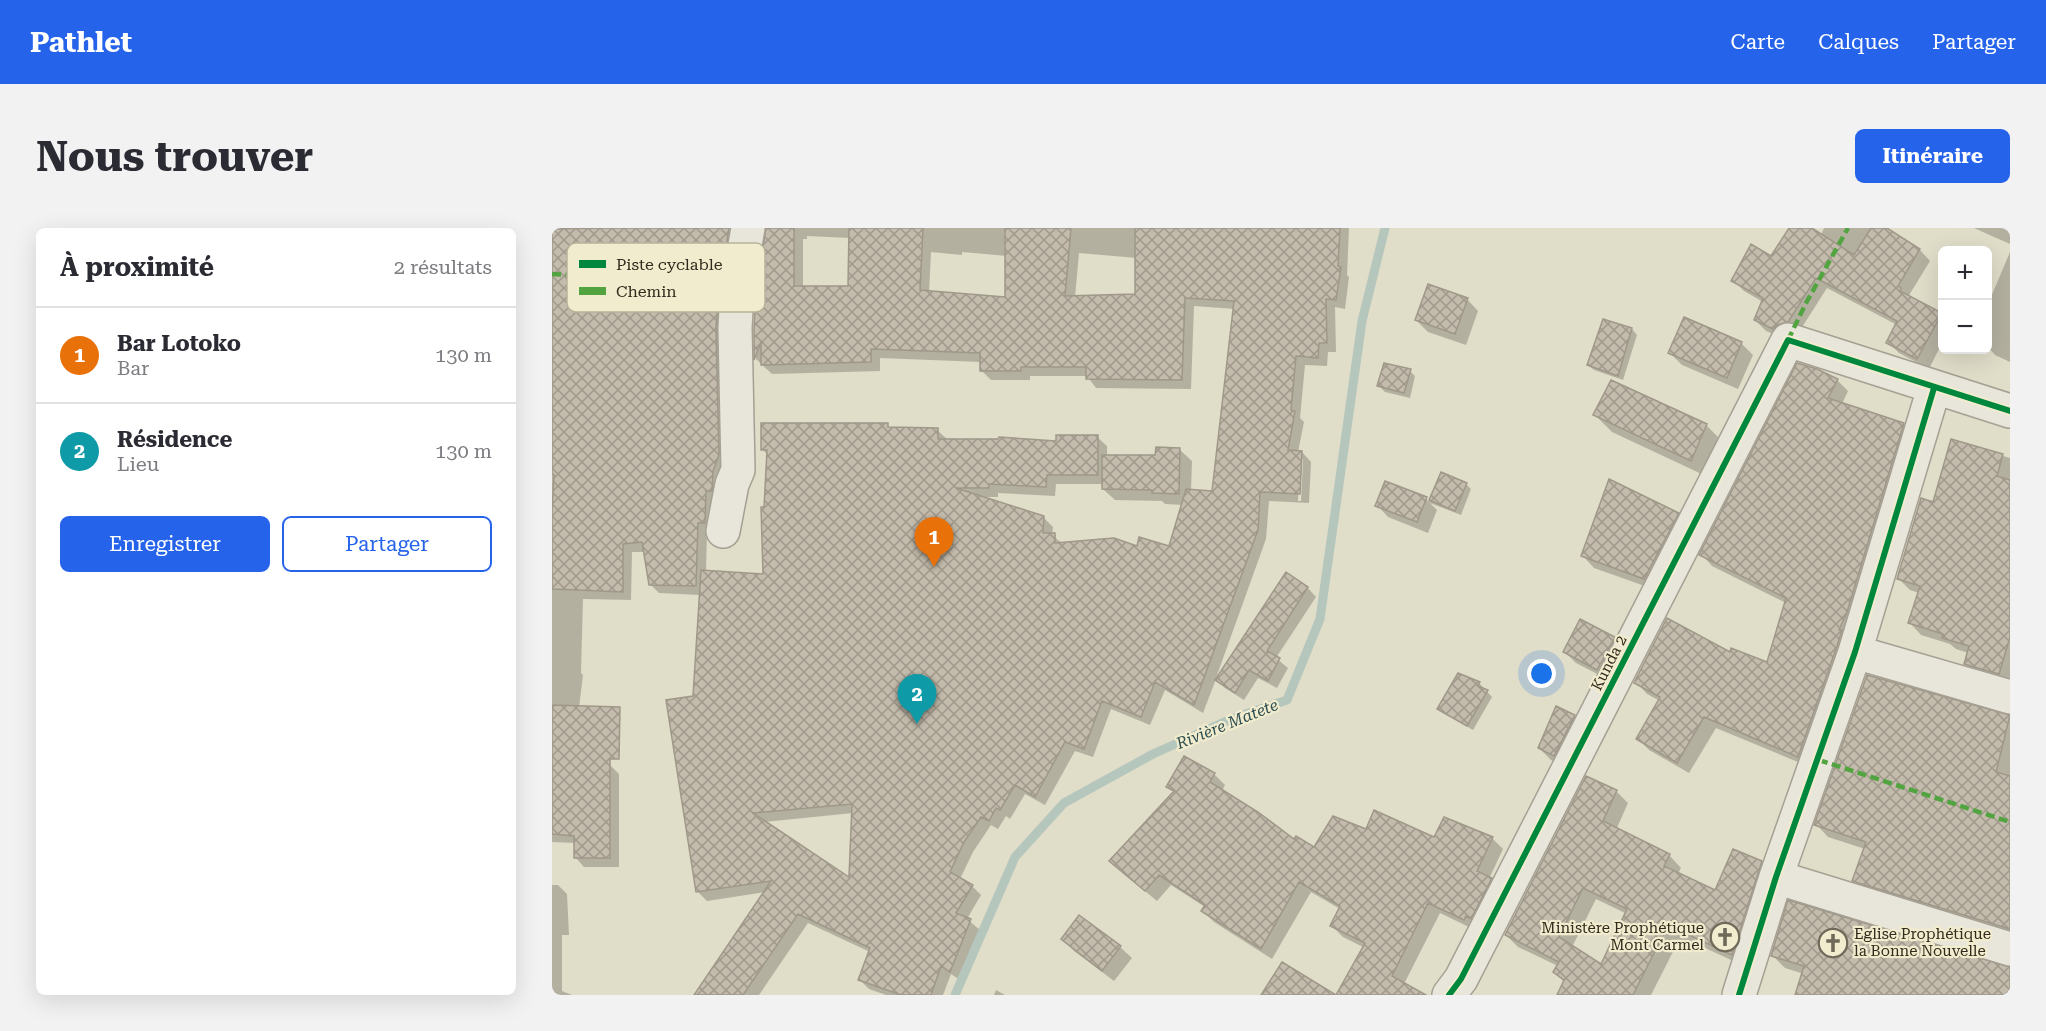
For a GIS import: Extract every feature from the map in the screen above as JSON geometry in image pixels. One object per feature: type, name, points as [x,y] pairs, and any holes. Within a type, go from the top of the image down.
[{"type":"street","points":[[745,243],[748,228]]},
{"type":"street","points":[[723,531],[732,484],[738,470],[736,312]]},
{"type":"street","name":"Kunda 2","points":[[1449,995],[1461,979],[1788,340],[1934,388]]},
{"type":"street","points":[[1739,995],[1776,878],[1855,652],[1934,388],[2010,411]]},
{"type":"street","points":[[1855,652],[2010,697]]},
{"type":"street","points":[[1776,878],[2010,949]]},
{"type":"building","points":[[729,228],[726,243],[567,243],[567,312],[717,312],[719,455],[713,471],[712,491],[706,491],[705,523],[698,523],[696,586],[649,585],[642,542],[623,544],[623,592],[552,589],[554,475],[552,474],[552,229]]},
{"type":"building","points":[[766,228],[794,228],[794,286],[848,286],[849,228],[923,228],[920,290],[1005,297],[1005,228],[1071,228],[1065,296],[1135,294],[1135,228],[1340,228],[1338,266],[1341,267],[1336,300],[1326,299],[1327,343],[1319,343],[1318,358],[1296,356],[1291,410],[1295,411],[1288,450],[1302,451],[1300,494],[1260,492],[1258,530],[1194,705],[1155,682],[1141,717],[1102,701],[1084,749],[1065,742],[1035,797],[1015,785],[1000,810],[996,808],[989,821],[981,817],[964,842],[950,872],[973,885],[956,913],[971,919],[950,972],[941,966],[931,995],[901,995],[858,980],[870,948],[798,914],[743,995],[694,995],[771,881],[696,892],[666,700],[693,696],[701,570],[763,574],[761,507],[764,507],[767,450],[761,450],[761,423],[888,423],[888,427],[938,428],[938,439],[998,439],[999,437],[1056,441],[1056,435],[1098,435],[1098,475],[1047,475],[1046,487],[989,484],[989,488],[956,488],[1044,516],[1043,533],[1055,533],[1055,543],[1114,538],[1137,546],[1139,537],[1169,546],[1186,489],[1212,491],[1234,301],[1185,298],[1182,380],[1086,379],[1086,367],[1021,367],[1021,371],[980,371],[980,353],[871,349],[871,362],[761,365],[761,342],[754,360],[755,312],[765,312],[764,243]],"holes":[[[852,804],[849,877],[753,813]]]},
{"type":"building","points":[[1789,228],[1812,228],[1854,255],[1871,228],[1887,228],[1920,249],[1898,286],[1901,288],[1900,291],[1938,311],[1938,320],[1917,359],[1886,343],[1897,321],[1816,278],[1788,322],[1777,325],[1773,329],[1754,320],[1763,298],[1731,281],[1751,244],[1771,256]]},
{"type":"building","points":[[1428,284],[1468,298],[1455,334],[1415,320]]},
{"type":"building","points":[[1684,317],[1742,342],[1727,378],[1668,353]]},
{"type":"building","points":[[1603,319],[1632,328],[1618,376],[1587,365]]},
{"type":"building","points":[[1384,363],[1411,369],[1404,393],[1377,386]]},
{"type":"building","points":[[1797,363],[1838,379],[1828,398],[1904,423],[1847,612],[1839,630],[1842,630],[1798,757],[1704,717],[1677,763],[1636,739],[1660,697],[1634,683],[1667,618],[1730,652],[1731,648],[1767,662],[1786,598],[1699,555]]},
{"type":"building","points":[[1611,380],[1707,424],[1691,461],[1593,415]]},
{"type":"building","points":[[1951,439],[2003,454],[1997,476],[2010,480],[2010,637],[1999,674],[1964,664],[1969,646],[1942,638],[1943,634],[1908,623],[1920,586],[1897,579],[1921,498],[1933,502]]},
{"type":"building","points":[[1156,447],[1180,448],[1179,494],[1152,493],[1152,490],[1102,489],[1102,455],[1155,455]]},
{"type":"building","points":[[1441,472],[1467,483],[1455,511],[1429,500]]},
{"type":"building","points":[[1609,479],[1679,513],[1644,579],[1581,556]]},
{"type":"building","points":[[1385,481],[1427,497],[1417,522],[1375,506]]},
{"type":"building","points":[[1286,572],[1308,587],[1267,651],[1280,658],[1268,681],[1249,670],[1235,693],[1215,680]]},
{"type":"building","points":[[1580,619],[1615,637],[1597,670],[1563,652]]},
{"type":"building","points":[[1458,673],[1480,682],[1478,686],[1488,690],[1467,726],[1437,709]]},
{"type":"building","points":[[1867,675],[2010,715],[1996,772],[2010,776],[2010,929],[1852,881],[1866,842],[1814,825]]},
{"type":"building","points":[[552,705],[620,707],[619,759],[610,759],[610,858],[574,858],[574,836],[552,834]]},
{"type":"building","points":[[1556,706],[1575,715],[1554,756],[1538,748]]},
{"type":"building","points":[[1184,756],[1215,773],[1210,782],[1258,812],[1294,839],[1296,836],[1314,847],[1333,816],[1366,829],[1374,810],[1434,837],[1444,817],[1493,837],[1477,871],[1492,878],[1471,919],[1466,916],[1464,920],[1428,903],[1392,976],[1426,995],[1336,995],[1365,943],[1330,926],[1340,906],[1299,882],[1261,949],[1201,911],[1205,905],[1159,875],[1145,891],[1109,861],[1174,791],[1166,787]]},
{"type":"building","points":[[1586,776],[1617,790],[1603,821],[1670,854],[1664,866],[1715,890],[1733,849],[1762,861],[1732,955],[1676,929],[1674,932],[1666,929],[1633,995],[1557,995],[1564,980],[1553,972],[1559,962],[1505,935]],"holes":[[[1583,888],[1627,909],[1601,964],[1559,937]]]},
{"type":"building","points":[[1788,900],[2010,967],[2010,995],[1795,995],[1804,966],[1771,956]]},
{"type":"building","points":[[1079,915],[1121,946],[1102,971],[1061,939]]},
{"type":"building","points":[[1282,962],[1336,995],[1261,995]]},
{"type":"waterway","name":"Rivière Matete","points":[[955,995],[1015,857],[1064,803],[1153,754],[1231,719],[1287,700],[1320,619],[1362,321],[1385,228]]},
{"type":"marked path","points":[[1788,340],[1848,228]]},
{"type":"marked path","points":[[552,274],[567,275]]},
{"type":"marked path","points":[[1819,760],[2010,822]]},
{"type":"cycle path","points":[[1449,995],[1461,979],[1788,340],[2010,411]]},
{"type":"cycle path","points":[[1739,995],[1776,877],[1855,652],[1934,388]]},
{"type":"place","name":"Bar Lotoko","points":[[934,567]]},
{"type":"place","name":"Résidence","points":[[917,724]]},
{"type":"place","name":"Ministère Prophétique Mont Carmel","points":[[1725,937]]},
{"type":"place","name":"Eglise Prophétique la Bonne Nouvelle","points":[[1833,943]]}]
